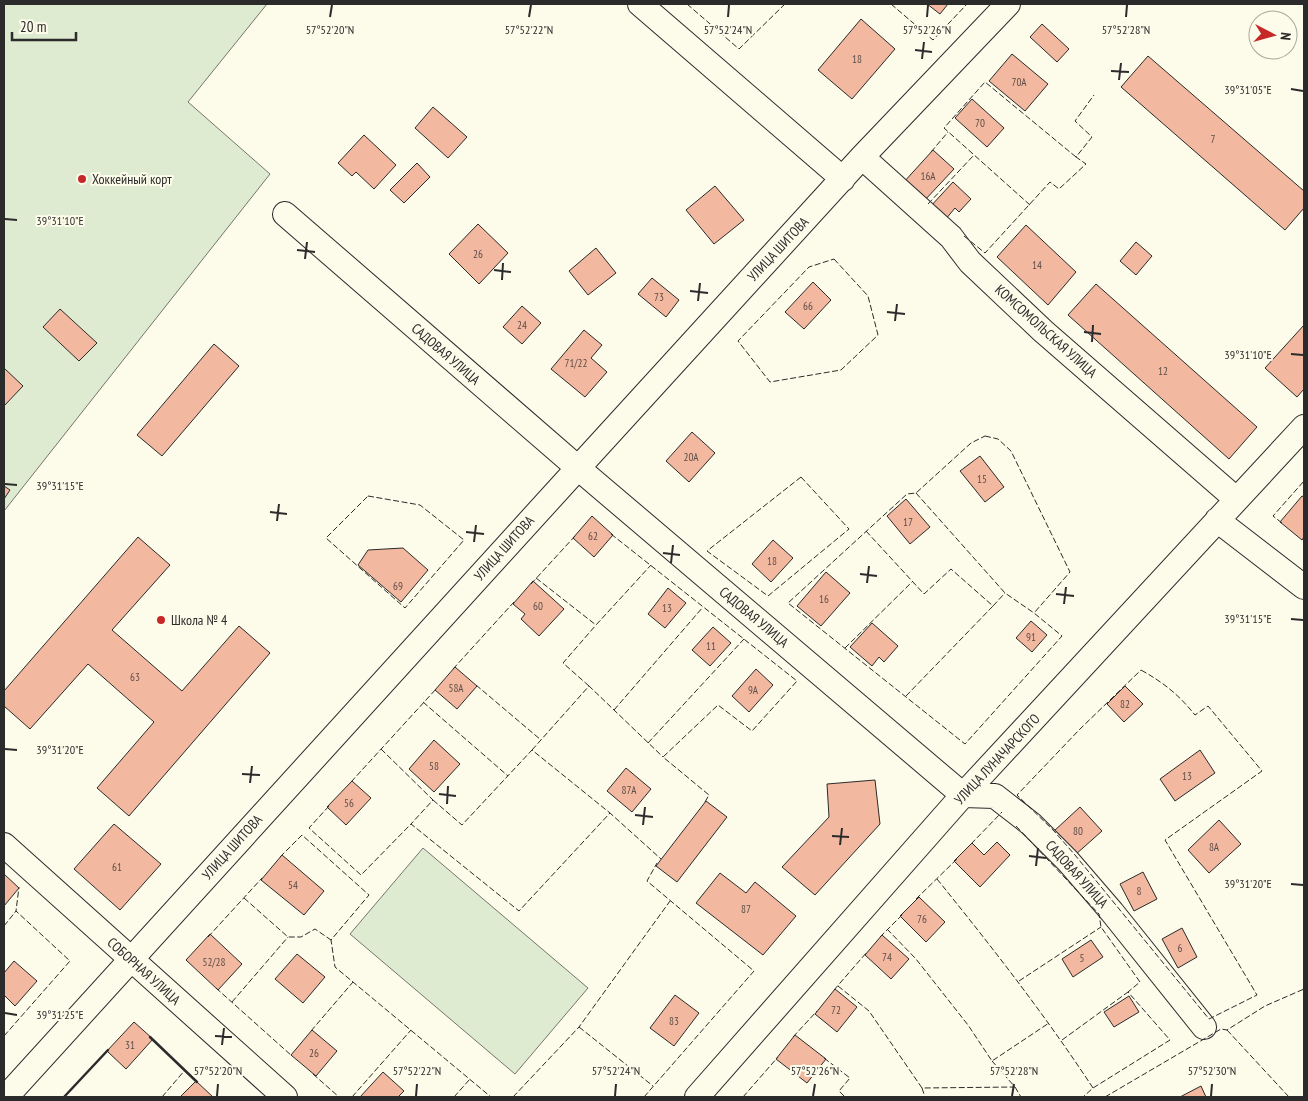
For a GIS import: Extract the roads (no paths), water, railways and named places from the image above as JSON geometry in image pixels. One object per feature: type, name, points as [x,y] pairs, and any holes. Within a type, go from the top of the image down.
[{"type":"street","points":[[640,4],[843,178]]},
{"type":"street","name":"УЛИЦА ШИТОВА","points":[[6,1097],[130,958],[862,157],[1008,4]]},
{"type":"street","name":"КОМСОМОЛЬСКАЯ УЛИЦА","points":[[862,157],[951,237],[970,262],[1043,331],[1236,499]]},
{"type":"street","name":"САДОВАЯ УЛИЦА","points":[[285,214],[578,468],[963,795],[995,796],[1031,824],[1075,868],[1204,1027]]},
{"type":"street","name":"УЛИЦА ЛУНАЧАРСКОГО","points":[[697,1097],[963,795],[1304,427]]},
{"type":"street","points":[[1217,520],[1304,587]]},
{"type":"street","name":"СОБОРНАЯ УЛИЦА","points":[[4,845],[285,1097]]},
{"type":"place","name":"Хоккейный корт","points":[[82,179]]},
{"type":"place","name":"Школа № 4","points":[[161,620]]}]
